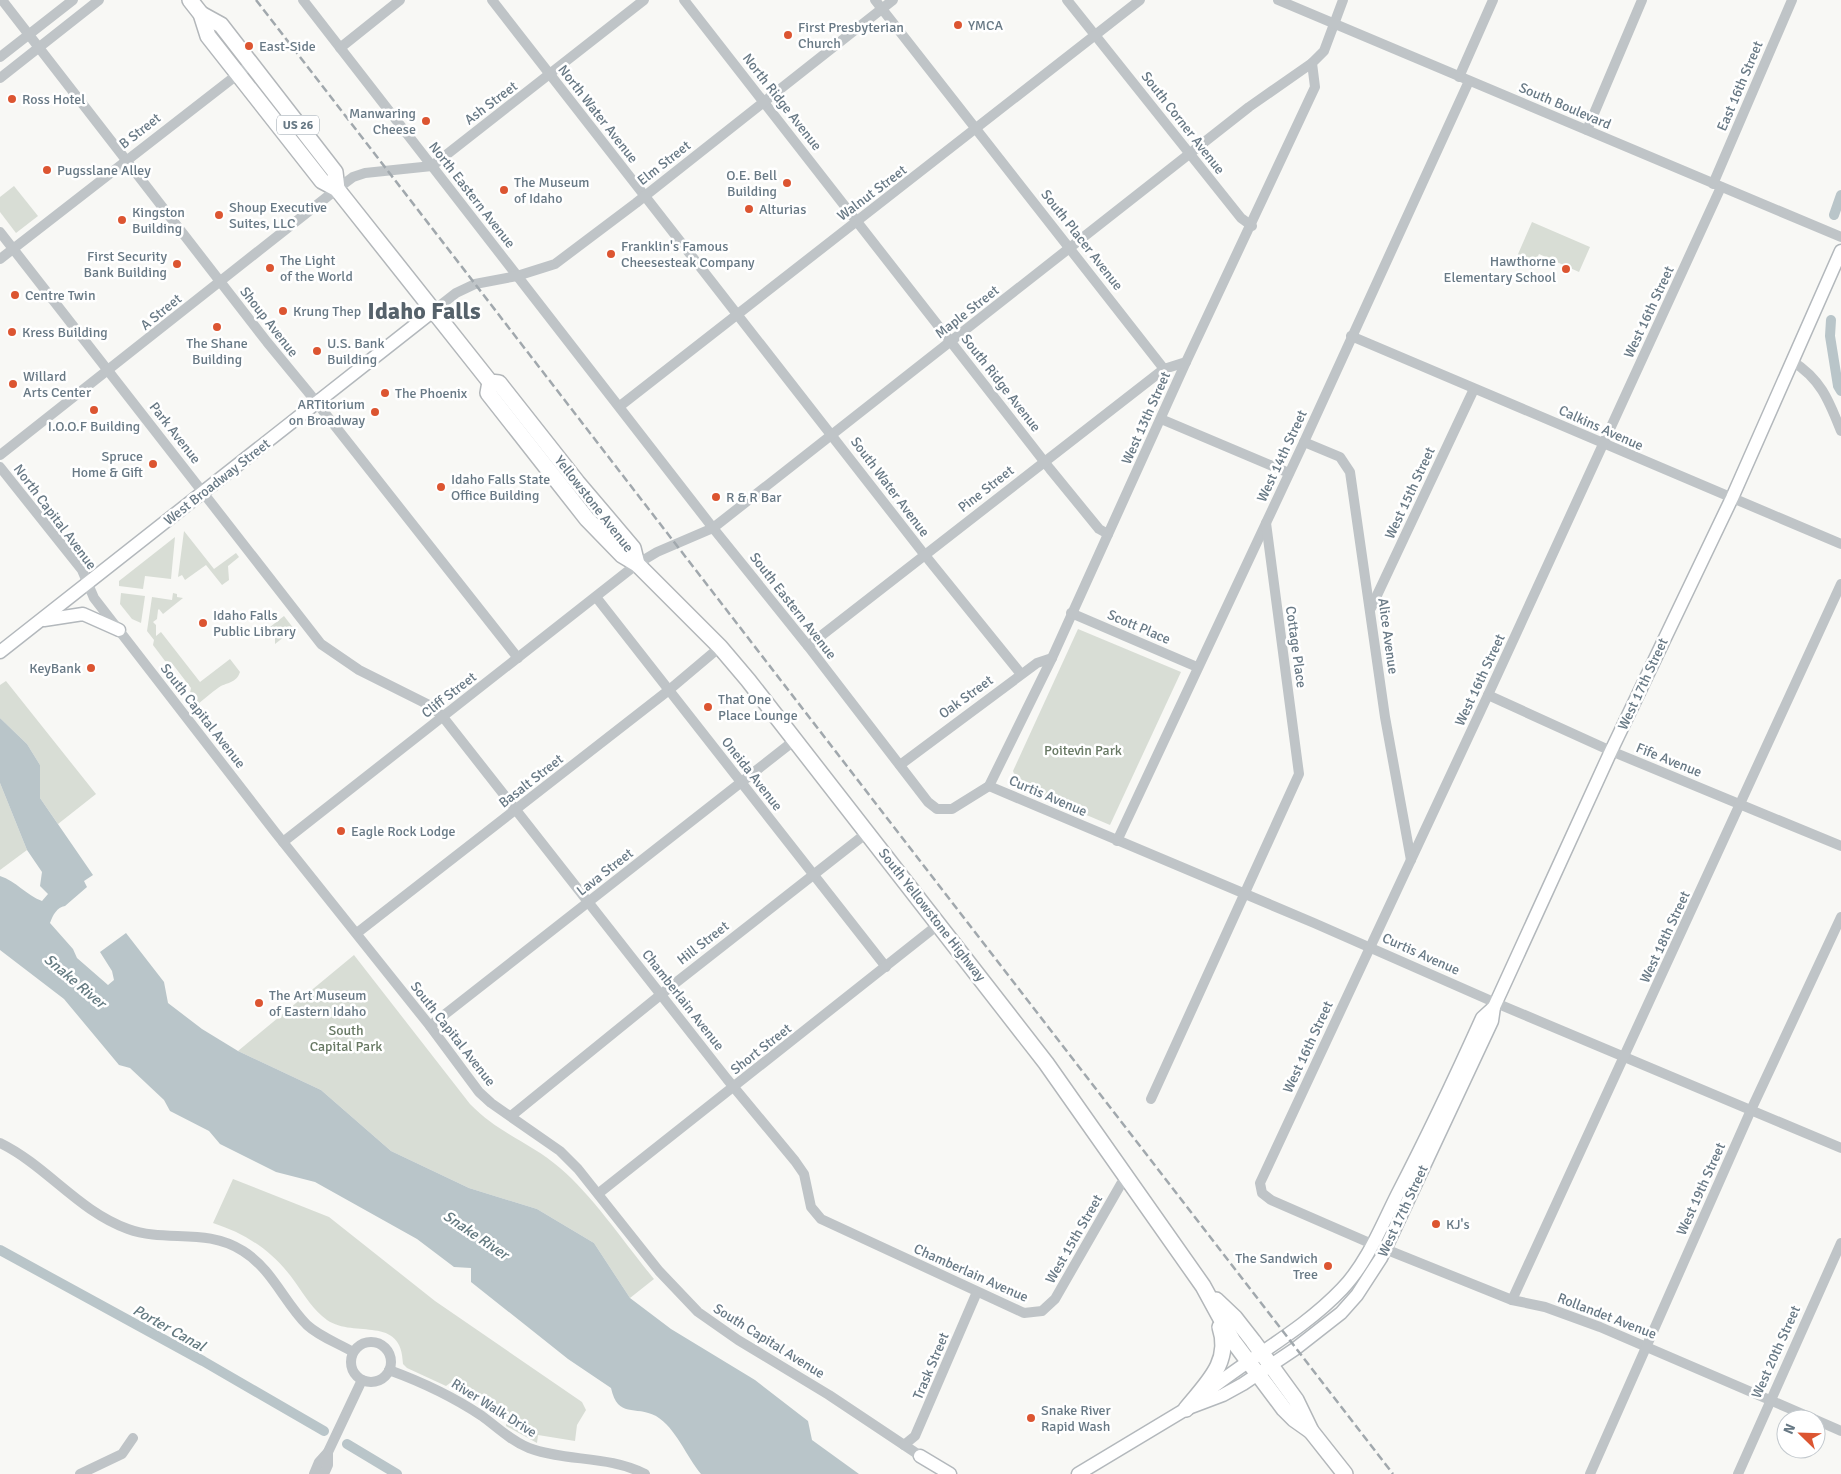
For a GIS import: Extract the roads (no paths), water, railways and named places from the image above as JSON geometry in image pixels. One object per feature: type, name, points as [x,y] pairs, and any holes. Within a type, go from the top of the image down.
[{"type":"highway","name":"Yellowstone Avenue","points":[[190,0],[201,14],[208,36],[322,181],[338,189],[490,382],[488,393],[587,519],[634,566]]},
{"type":"highway","name":"Yellowstone Avenue","points":[[201,14],[221,25],[335,172],[338,189]]},
{"type":"highway","name":"South Yellowstone Highway","points":[[634,566],[720,647],[868,832],[1046,1063],[1203,1286],[1226,1330],[1284,1409],[1311,1431]]},
{"type":"highway","name":"South Yellowstone Highway","points":[[1203,1286],[1235,1318],[1262,1353],[1296,1400],[1311,1431],[1345,1474]]},
{"type":"highway","points":[[1186,1409],[1215,1371],[1224,1355],[1222,1330],[1203,1286]]},
{"type":"main road","name":"West 17th Street","points":[[1254,1368],[1271,1366],[1328,1325],[1355,1297],[1385,1249],[1492,1021],[1495,1005],[1611,751],[1732,498],[1841,250]]},
{"type":"main road","name":"West Broadway Street","points":[[0,652],[433,311]]},
{"type":"main road","points":[[39,621],[83,614],[119,630]]},
{"type":"main road","name":"West 17th Street","points":[[1254,1368],[1262,1353],[1326,1306],[1351,1279],[1372,1244],[1431,1131],[1482,1018],[1495,1005]]},
{"type":"main road","points":[[1385,1249],[1382,1246],[1382,1241],[1406,1188],[1408,1175]]},
{"type":"main road","points":[[1355,1297],[1359,1282],[1373,1258],[1372,1244]]},
{"type":"main road","points":[[1078,1474],[1186,1409],[1223,1395],[1254,1368]]},
{"type":"main road","points":[[920,1456],[950,1474]]},
{"type":"street","name":"Shoup Avenue","points":[[2,0],[272,350],[318,403],[518,658]]},
{"type":"street","points":[[0,57],[73,0]]},
{"type":"street","points":[[0,78],[99,0]]},
{"type":"street","name":"North Eastern Avenue","points":[[302,0],[620,406]]},
{"type":"street","points":[[340,48],[400,0]]},
{"type":"street","name":"North Water Avenue","points":[[492,0],[738,315]]},
{"type":"street","name":"Ash Street","points":[[432,166],[550,76],[644,0]]},
{"type":"street","name":"North Ridge Avenue","points":[[684,0],[857,222]]},
{"type":"street","name":"South Placer Avenue","points":[[875,0],[978,128],[1164,369]]},
{"type":"street","name":"Elm Street","points":[[433,311],[456,293],[475,284],[517,276],[554,264],[645,196],[893,0]]},
{"type":"street","name":"South Corner Avenue","points":[[1067,0],[1243,220],[1252,226]]},
{"type":"street","name":"Walnut Street","points":[[620,406],[1140,0]]},
{"type":"street","name":"South Boulevard","points":[[1278,0],[1841,237]]},
{"type":"street","points":[[1312,63],[1324,51],[1343,0]]},
{"type":"street","name":"West 14th Street","points":[[1117,840],[1304,442],[1464,79],[1492,0]]},
{"type":"street","points":[[1587,130],[1642,0]]},
{"type":"street","name":"East 16th Street","points":[[1717,185],[1792,0]]},
{"type":"street","name":"Maple Street","points":[[634,566],[650,555],[713,528],[1249,107],[1312,63]]},
{"type":"street","name":"West 13th Street","points":[[989,786],[1052,658],[1186,362],[1252,226],[1315,86],[1312,63]]},
{"type":"street","name":"B Street","points":[[0,259],[251,64]]},
{"type":"street","points":[[338,189],[353,178],[364,173],[432,166]]},
{"type":"street","name":"West 16th Street","points":[[1372,1244],[1271,1200],[1262,1193],[1260,1183],[1604,445],[1717,185]]},
{"type":"street","name":"A Street","points":[[0,455],[338,189]]},
{"type":"street","name":"South Ridge Avenue","points":[[857,222],[1098,529],[1108,534]]},
{"type":"street","name":"Park Avenue","points":[[0,232],[295,611],[329,651]]},
{"type":"street","name":"South Water Avenue","points":[[738,315],[924,554],[1022,674]]},
{"type":"street","name":"Calkins Avenue","points":[[1351,336],[1841,544]]},
{"type":"street","points":[[1792,361],[1807,370],[1822,388],[1841,431]]},
{"type":"street","name":"Pine Street","points":[[808,646],[1164,369],[1186,362]]},
{"type":"street","name":"West 15th Street","points":[[1371,609],[1474,389]]},
{"type":"street","name":"South Eastern Avenue","points":[[620,406],[713,528],[808,646],[932,806],[937,809],[952,808],[989,786]]},
{"type":"street","points":[[1161,419],[1289,473]]},
{"type":"street","name":"Alice Avenue","points":[[1304,442],[1340,457],[1350,472],[1385,716],[1411,860]]},
{"type":"street","name":"North Capital Avenue","points":[[0,467],[82,570],[88,584]]},
{"type":"street","name":"Cottage Place","points":[[1244,894],[1300,774],[1266,523]]},
{"type":"street","name":"Cliff Street","points":[[283,842],[634,566]]},
{"type":"street","name":"South Capital Avenue","points":[[88,584],[94,598],[283,842],[430,1026],[479,1092],[560,1151],[599,1193],[659,1271],[698,1312],[904,1445],[945,1474]]},
{"type":"street","name":"West 18th Street","points":[[1512,1300],[1841,584]]},
{"type":"street","name":"Oneida Avenue","points":[[596,597],[886,968]]},
{"type":"street","name":"Scott Place","points":[[1071,613],[1197,667]]},
{"type":"street","name":"Basalt Street","points":[[357,933],[669,690],[720,647]]},
{"type":"street","name":"Chamberlain Avenue","points":[[329,651],[359,670],[431,706],[443,717],[660,994],[795,1161],[804,1174],[811,1207],[821,1219],[1024,1313],[1042,1311]]},
{"type":"street","name":"Oak Street","points":[[900,765],[1038,662],[1052,658]]},
{"type":"street","name":"Fife Avenue","points":[[1488,694],[1611,751],[1841,846]]},
{"type":"street","name":"Lava Street","points":[[430,1026],[795,740]]},
{"type":"street","name":"Curtis Avenue","points":[[989,786],[1369,947],[1495,1005],[1625,1056],[1841,1148]]},
{"type":"street","name":"Hill Street","points":[[510,1116],[660,994],[868,832]]},
{"type":"street","points":[[1151,1099],[1244,894]]},
{"type":"street","name":"West 19th Street","points":[[1590,1474],[1751,1110],[1841,917]]},
{"type":"street","name":"Short Street","points":[[599,1193],[735,1088],[939,924]]},
{"type":"street","points":[[0,1143],[37,1164],[74,1199],[96,1214],[130,1230],[167,1235],[207,1236],[242,1250],[266,1270],[307,1324],[353,1352]]},
{"type":"street","name":"West 15th Street","points":[[1042,1311],[1055,1299],[1121,1184],[1128,1180]]},
{"type":"street","name":"West 20th Street","points":[[1738,1474],[1841,1243]]},
{"type":"street","name":"Rollandet Avenue","points":[[1385,1249],[1512,1300],[1553,1310],[1646,1346],[1792,1409]]},
{"type":"street","name":"Trask Street","points":[[904,1445],[915,1436],[976,1292]]},
{"type":"street","points":[[370,1342],[382,1345],[390,1356],[389,1370],[381,1379],[375,1382],[362,1380],[352,1371],[353,1352],[363,1343],[370,1342]]},
{"type":"street","name":"River Walk Drive","points":[[389,1370],[440,1390],[529,1448],[621,1463],[645,1474]]},
{"type":"street","points":[[314,1474],[318,1462],[330,1448],[362,1380]]},
{"type":"street","name":"Rollandet Avenue","points":[[1826,1424],[1841,1431]]},
{"type":"street","points":[[80,1474],[122,1454],[133,1438]]},
{"type":"street","points":[[324,1474],[328,1465],[330,1448]]},
{"type":"water","name":"Snake River","points":[[0,718],[27,744],[40,765],[40,798],[93,875],[84,881],[87,887],[58,910],[50,923],[73,949],[77,958],[108,985],[114,980],[112,971],[100,952],[126,933],[164,982],[168,1003],[202,1029],[238,1051],[321,1090],[391,1151],[469,1188],[537,1209],[594,1243],[630,1298],[671,1329],[755,1380],[808,1421],[812,1440],[859,1474],[701,1474],[675,1435],[663,1421],[648,1413],[623,1408],[614,1398],[611,1388],[568,1359],[471,1282],[471,1268],[454,1267],[417,1239],[315,1182],[276,1172],[220,1144],[209,1131],[170,1111],[164,1100],[130,1068],[119,1065],[64,999],[0,950],[0,876],[42,901],[48,894],[40,886],[42,872],[27,850],[0,783]]},
{"type":"waterway","points":[[1834,215],[1841,195]]},
{"type":"waterway","points":[[1831,320],[1830,336],[1838,386],[1841,391]]},
{"type":"waterway","name":"Porter Canal","points":[[0,1250],[203,1361],[324,1431]]},
{"type":"waterway","name":"Porter Canal","points":[[347,1444],[397,1474]]},
{"type":"railway","points":[[256,0],[1393,1474]]},
{"type":"place","name":"YMCA","points":[[958,25]]},
{"type":"place","name":"First Presbyterian Church","points":[[788,35]]},
{"type":"place","name":"East-Side","points":[[249,46]]},
{"type":"place","name":"Ross Hotel","points":[[12,99]]},
{"type":"place","name":"Manwaring Cheese","points":[[426,121]]},
{"type":"place","name":"Pugsslane Alley","points":[[47,170]]},
{"type":"place","name":"O.E. Bell Building","points":[[787,183]]},
{"type":"place","name":"The Museum of Idaho","points":[[504,190]]},
{"type":"place","name":"Alturias","points":[[749,209]]},
{"type":"place","name":"Shoup Executive Suites, LLC","points":[[219,215]]},
{"type":"place","name":"Kingston Building","points":[[122,220]]},
{"type":"place","name":"Franklin's Famous Cheesesteak Company","points":[[611,254]]},
{"type":"place","name":"First Security Bank Building","points":[[177,264]]},
{"type":"place","name":"The Light of the World","points":[[270,268]]},
{"type":"place","name":"Hawthorne Elementary School","points":[[1566,269]]},
{"type":"place","name":"Centre Twin","points":[[15,295]]},
{"type":"place","name":"Krung Thep","points":[[283,311]]},
{"type":"place","name":"The Shane Building","points":[[217,327]]},
{"type":"place","name":"Kress Building","points":[[12,332]]},
{"type":"place","name":"U.S. Bank Building","points":[[317,351]]},
{"type":"place","name":"Willard Arts Center","points":[[13,384]]},
{"type":"place","name":"The Phoenix","points":[[385,393]]},
{"type":"place","name":"I.O.O.F Building","points":[[94,410]]},
{"type":"place","name":"ARTitorium on Broadway","points":[[375,412]]},
{"type":"place","name":"Spruce Home & Gift","points":[[153,464]]},
{"type":"place","name":"Idaho Falls State Office Building","points":[[441,487]]},
{"type":"place","name":"R & R Bar","points":[[716,497]]},
{"type":"place","name":"Idaho Falls Public Library","points":[[203,623]]},
{"type":"place","name":"KeyBank","points":[[91,668]]},
{"type":"place","name":"That One Place Lounge","points":[[708,707]]},
{"type":"place","name":"Eagle Rock Lodge","points":[[341,831]]},
{"type":"place","name":"The Art Museum of Eastern Idaho","points":[[259,1003]]},
{"type":"place","name":"KJ's","points":[[1436,1224]]},
{"type":"place","name":"The Sandwich Tree","points":[[1328,1266]]},
{"type":"place","name":"Snake River Rapid Wash","points":[[1031,1418]]},
{"type":"district","name":"Idaho Falls","points":[[424,311]]},
{"type":"park label","name":"Poitevin Park","points":[[1083,750]]},
{"type":"park label","name":"South Capital Park","points":[[346,1038]]}]
